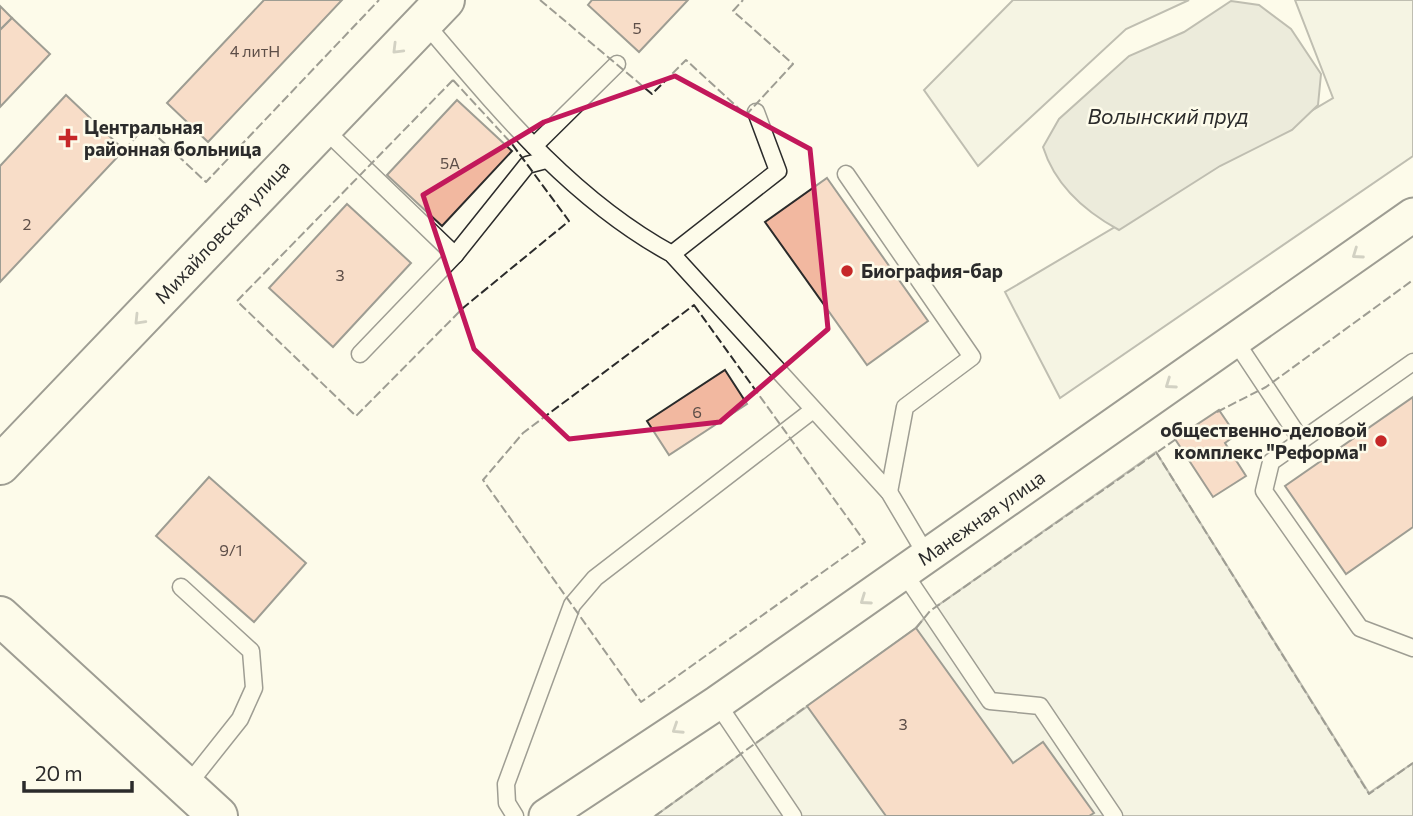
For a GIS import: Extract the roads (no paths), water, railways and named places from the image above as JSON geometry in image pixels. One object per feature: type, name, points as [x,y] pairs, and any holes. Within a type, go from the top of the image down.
[{"type":"street","name":"Михайловская улица","points":[[0,465],[434,11]]},
{"type":"street","name":"Манежная улица","points":[[546,816],[717,703],[1413,215]]},
{"type":"street","points":[[0,617],[218,816]]},
{"type":"lane","points":[[434,11],[546,160],[622,225],[672,254],[890,492],[916,564],[990,701],[1040,706],[1114,816]]},
{"type":"lane","points":[[534,146],[617,64]]},
{"type":"lane","points":[[672,254],[778,172],[756,112]]},
{"type":"lane","points":[[321,127],[455,255]]},
{"type":"lane","points":[[360,354],[455,255],[527,165],[546,160]]},
{"type":"lane","points":[[846,174],[972,357],[905,407],[890,492]]},
{"type":"lane","points":[[1234,339],[1301,440]]},
{"type":"lane","points":[[1413,362],[1270,462],[1264,491],[1360,628],[1413,648]]},
{"type":"lane","points":[[515,816],[507,803],[506,783],[572,605],[595,578],[813,410]]},
{"type":"lane","points":[[181,587],[251,651],[254,688],[240,719],[186,787]]},
{"type":"lane","points":[[717,703],[793,816]]},
{"type":"water","name":"Волынский пруд","points":[[1231,1],[1259,5],[1291,29],[1321,74],[1318,105],[1292,130],[1220,166],[1119,230],[1072,196],[1055,173],[1043,147],[1059,119],[1129,56],[1184,32]]},
{"type":"place","name":"Центральная районная больница","points":[[68,138]]},
{"type":"place","name":"Биография-бар","points":[[847,271]]},
{"type":"place","name":"oбщеcтвенно-деловoй кoмплeкc \"Peфoрма\"","points":[[1381,441]]}]
